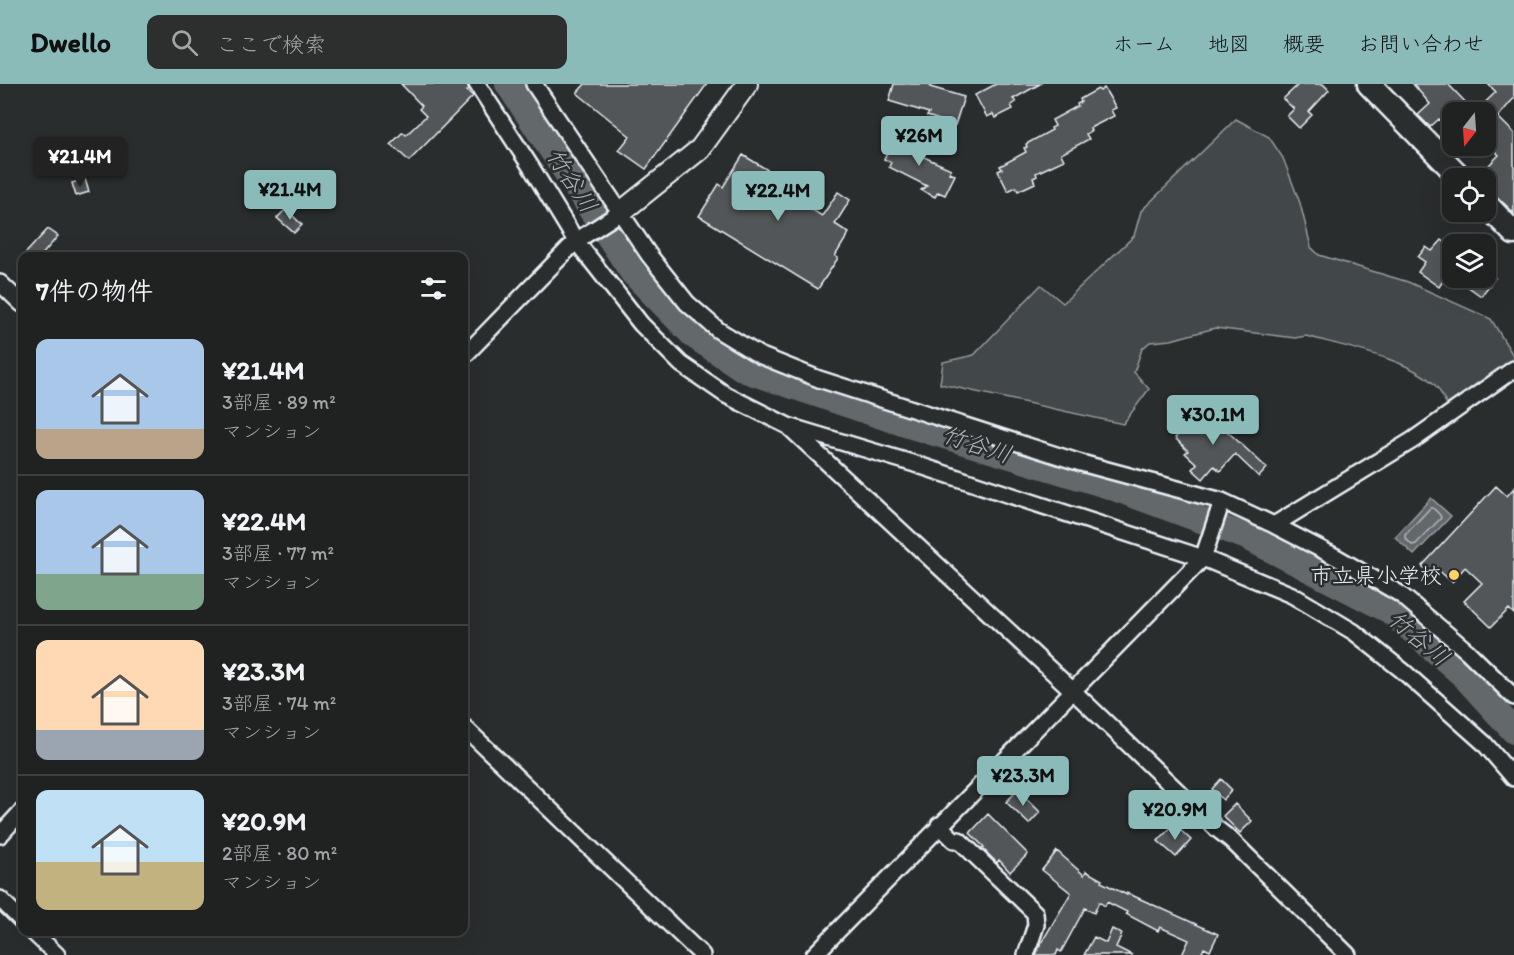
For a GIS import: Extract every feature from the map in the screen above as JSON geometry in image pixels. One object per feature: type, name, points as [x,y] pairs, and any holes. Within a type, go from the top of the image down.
[{"type":"main road","points":[[1370,84],[1451,168]]},
{"type":"main road","points":[[1496,214],[1514,233]]},
{"type":"street","points":[[477,84],[579,238],[642,324],[681,364],[726,395],[788,426],[915,464],[1203,558],[1292,595],[1354,632],[1403,671],[1484,743],[1514,778]]},
{"type":"street","points":[[534,84],[617,214],[687,303],[718,330],[759,355],[819,379],[1274,525],[1400,594],[1467,651],[1514,697]]},
{"type":"street","points":[[468,352],[579,238],[617,214],[700,149],[747,84]]},
{"type":"street","points":[[0,283],[18,300]]},
{"type":"street","points":[[1274,525],[1413,440],[1514,369]]},
{"type":"street","points":[[788,426],[1230,839],[1348,955]]},
{"type":"street","points":[[814,955],[1203,558],[1220,506]]},
{"type":"street","points":[[468,731],[702,955]]},
{"type":"street","points":[[0,835],[18,816]]},
{"type":"street","points":[[939,825],[954,840],[959,840],[1035,914],[1036,926],[1026,955]]},
{"type":"street","points":[[0,899],[18,917]]},
{"type":"street","points":[[37,936],[57,955]]},
{"type":"shaded area","points":[[1236,119],[1269,137],[1283,158],[1300,203],[1311,247],[1319,255],[1408,282],[1491,319],[1514,357],[1514,365],[1447,405],[1437,387],[1424,376],[1375,354],[1306,336],[1295,338],[1215,328],[1171,340],[1150,342],[1142,349],[1134,372],[1149,389],[1123,424],[940,384],[943,362],[974,355],[1041,285],[1063,303],[1134,236],[1141,211]]},
{"type":"water","points":[[1431,498],[1451,516],[1414,555],[1395,537]]},
{"type":"building","points":[[401,84],[467,84],[469,89],[467,91],[473,96],[409,161],[391,144],[403,132],[406,135],[426,116],[419,109],[422,106]]},
{"type":"building","points":[[585,84],[707,84],[646,169],[619,150],[630,136],[577,93]]},
{"type":"building","points":[[894,84],[931,84],[930,87],[964,97],[955,125],[927,116],[929,113],[889,101]]},
{"type":"building","points":[[996,84],[1040,84],[1013,99],[1016,102],[1011,105],[1013,109],[995,118],[993,114],[987,117],[975,95]]},
{"type":"building","points":[[1299,84],[1323,84],[1329,90],[1309,112],[1312,115],[1299,128],[1287,116],[1294,109],[1283,99]]},
{"type":"building","points":[[1413,84],[1448,84],[1465,102],[1442,102],[1442,122],[1439,119],[1430,127],[1418,115],[1430,104]]},
{"type":"building","points":[[1488,84],[1514,84],[1514,98],[1498,117],[1514,133],[1514,213],[1496,196],[1496,168],[1486,168],[1499,155],[1496,152],[1496,102],[1486,102],[1496,92]]},
{"type":"building","points":[[1104,88],[1116,108],[1111,110],[1114,116],[1090,128],[1091,131],[1086,134],[1089,139],[1061,154],[1064,160],[1036,173],[1037,176],[1033,178],[1035,183],[1018,191],[1016,187],[1008,191],[998,171],[1002,169],[1000,166],[1026,152],[1024,148],[1027,147],[1026,144],[1052,130],[1051,128],[1055,126],[1052,120],[1078,106],[1080,99]]},
{"type":"building","points":[[900,138],[922,148],[921,151],[925,153],[924,157],[951,169],[949,173],[955,175],[945,195],[938,192],[935,197],[921,190],[927,186],[889,167],[891,162],[884,159],[894,139],[899,141]]},
{"type":"building","points":[[743,155],[794,186],[788,195],[822,216],[838,192],[850,200],[835,224],[849,233],[835,256],[838,258],[818,289],[699,216],[719,184],[723,187]]},
{"type":"building","points":[[85,179],[89,192],[76,196],[72,183]]},
{"type":"building","points":[[286,209],[302,225],[294,233],[277,218]]},
{"type":"building","points":[[48,229],[58,236],[44,252],[27,252]]},
{"type":"building","points":[[1442,240],[1442,283],[1439,287],[1418,272],[1425,262],[1418,257],[1426,247],[1432,251]]},
{"type":"building","points":[[1470,288],[1487,288],[1481,296]]},
{"type":"building","points":[[1201,407],[1267,468],[1259,477],[1235,454],[1220,471],[1214,466],[1203,479],[1192,469],[1197,464],[1185,453],[1188,451],[1175,438]]},
{"type":"building","points":[[1496,486],[1507,496],[1514,488],[1514,614],[1509,609],[1491,627],[1464,601],[1482,583],[1465,567],[1452,582],[1436,568],[1431,574],[1422,566]]},
{"type":"building","points":[[1221,779],[1232,790],[1223,800],[1212,789]]},
{"type":"building","points":[[1018,790],[1040,812],[1029,824],[1006,802]]},
{"type":"building","points":[[1235,804],[1252,821],[1240,833],[1223,816]]},
{"type":"building","points":[[988,814],[1028,854],[1010,872],[999,860],[997,863],[970,833]]},
{"type":"building","points":[[1174,824],[1191,840],[1176,857],[1158,841]]},
{"type":"building","points":[[1057,851],[1084,875],[1086,871],[1102,880],[1101,882],[1127,895],[1127,893],[1218,934],[1210,951],[1204,948],[1201,955],[1182,955],[1189,940],[1160,927],[1158,931],[1107,902],[1105,906],[1099,902],[1094,913],[1085,908],[1061,952],[1058,950],[1056,955],[1036,955],[1071,893],[1042,870]]},
{"type":"building","points":[[1112,929],[1122,934],[1116,947],[1132,955],[1084,955],[1094,937],[1106,943]]},
{"type":"waterway","name":"竹谷川","points":[[508,84],[633,273],[694,336],[745,370],[905,424],[1109,486],[1247,537],[1390,611],[1463,675],[1514,731]]},
{"type":"place","name":"市立県小学校","points":[[1454,575]]}]
